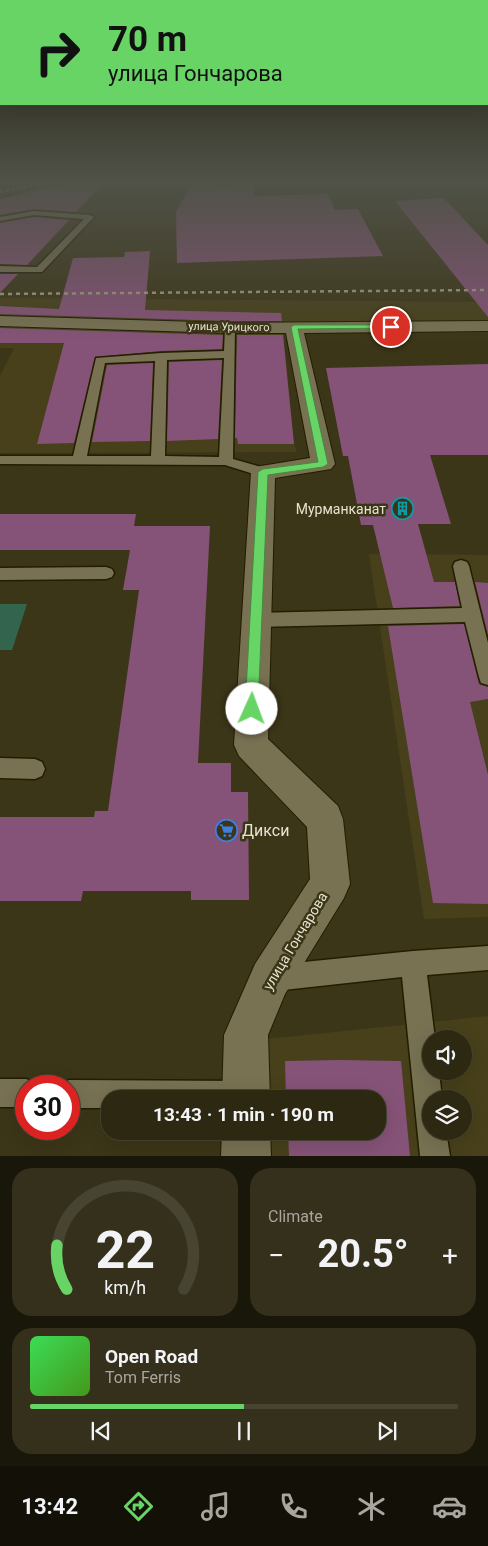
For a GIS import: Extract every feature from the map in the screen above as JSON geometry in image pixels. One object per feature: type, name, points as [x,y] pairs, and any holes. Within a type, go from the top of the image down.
[{"type":"street","name":"улица Урицкого","points":[[0,321],[230,328],[488,326]]},
{"type":"street","points":[[263,472],[323,464],[294,327]]},
{"type":"street","name":"улица Гончарова","points":[[246,1090],[246,1034],[270,979],[330,884],[326,819],[251,745],[263,472]]},
{"type":"street","name":"улица Гончарова","points":[[246,1140],[246,1156]]},
{"type":"lane","points":[[0,269],[38,270],[72,235]]},
{"type":"lane","points":[[226,461],[230,328]]},
{"type":"lane","points":[[79,461],[100,360],[230,354]]},
{"type":"lane","points":[[158,461],[161,356]]},
{"type":"lane","points":[[0,460],[226,461],[263,472]]},
{"type":"lane","points":[[461,566],[488,677]]},
{"type":"lane","points":[[0,574],[106,573]]},
{"type":"lane","points":[[255,620],[472,615]]},
{"type":"lane","points":[[0,768],[35,768]]},
{"type":"lane","points":[[270,979],[413,963],[488,958]]},
{"type":"lane","points":[[413,963],[427,1090]]},
{"type":"lane","points":[[0,1093],[15,1093]]},
{"type":"lane","points":[[80,1095],[101,1097]]},
{"type":"lane","points":[[433,1140],[435,1156]]},
{"type":"shaded area","points":[[0,298],[488,302],[488,330],[283,330],[294,444],[297,452],[0,453],[0,376],[14,348],[0,348]]},
{"type":"shaded area","points":[[369,554],[488,555],[488,917],[424,919]]},
{"type":"shaded area","points":[[488,1016],[488,1156],[270,1156],[270,1140],[386,1140],[386,1090],[269,1090],[267,1039]]},
{"type":"green space","points":[[0,604],[27,604],[12,650],[0,650]]},
{"type":"building","points":[[0,235],[55,235],[27,265],[0,264]]},
{"type":"building","points":[[176,235],[372,235],[383,256],[177,263]]},
{"type":"building","points":[[422,235],[479,235],[488,245],[488,317]]},
{"type":"building","points":[[150,251],[145,310],[281,313],[282,321],[0,314],[0,306],[59,309],[73,258],[124,257],[125,252]]},
{"type":"building","points":[[0,274],[18,274],[0,293]]},
{"type":"building","points":[[0,328],[223,335],[222,349],[161,351],[95,357],[74,443],[37,444],[64,343],[0,343]]},
{"type":"building","points":[[237,335],[283,335],[294,444],[238,444],[237,438],[235,438]]},
{"type":"building","points":[[222,360],[218,439],[167,441],[169,362]]},
{"type":"building","points":[[153,363],[150,441],[92,442],[107,365]]},
{"type":"building","points":[[488,364],[488,455],[430,455],[451,524],[418,524],[434,582],[455,582],[460,606],[393,608],[373,525],[361,525],[348,456],[343,456],[326,368]]},
{"type":"building","points":[[0,514],[136,514],[134,526],[210,526],[198,763],[231,763],[231,792],[248,792],[249,900],[191,900],[191,891],[83,891],[81,901],[0,901],[0,817],[94,817],[95,811],[108,811],[139,590],[123,590],[130,550],[0,550]]},
{"type":"building","points":[[475,582],[488,583],[488,635]]},
{"type":"building","points":[[464,624],[479,684],[488,687],[488,699],[470,702],[488,775],[488,904],[433,903],[388,626]]},
{"type":"building","points":[[285,1061],[401,1061],[410,1156],[289,1156],[288,1140],[386,1140],[386,1090],[286,1090]]},
{"type":"railway","points":[[0,294],[488,290]]},
{"type":"place","name":"Мурманканат","points":[[402,509]]},
{"type":"place","name":"Дикси","points":[[226,830]]},
{"type":"route","points":[[252,709],[263,472],[323,464],[294,327],[391,327]]}]
